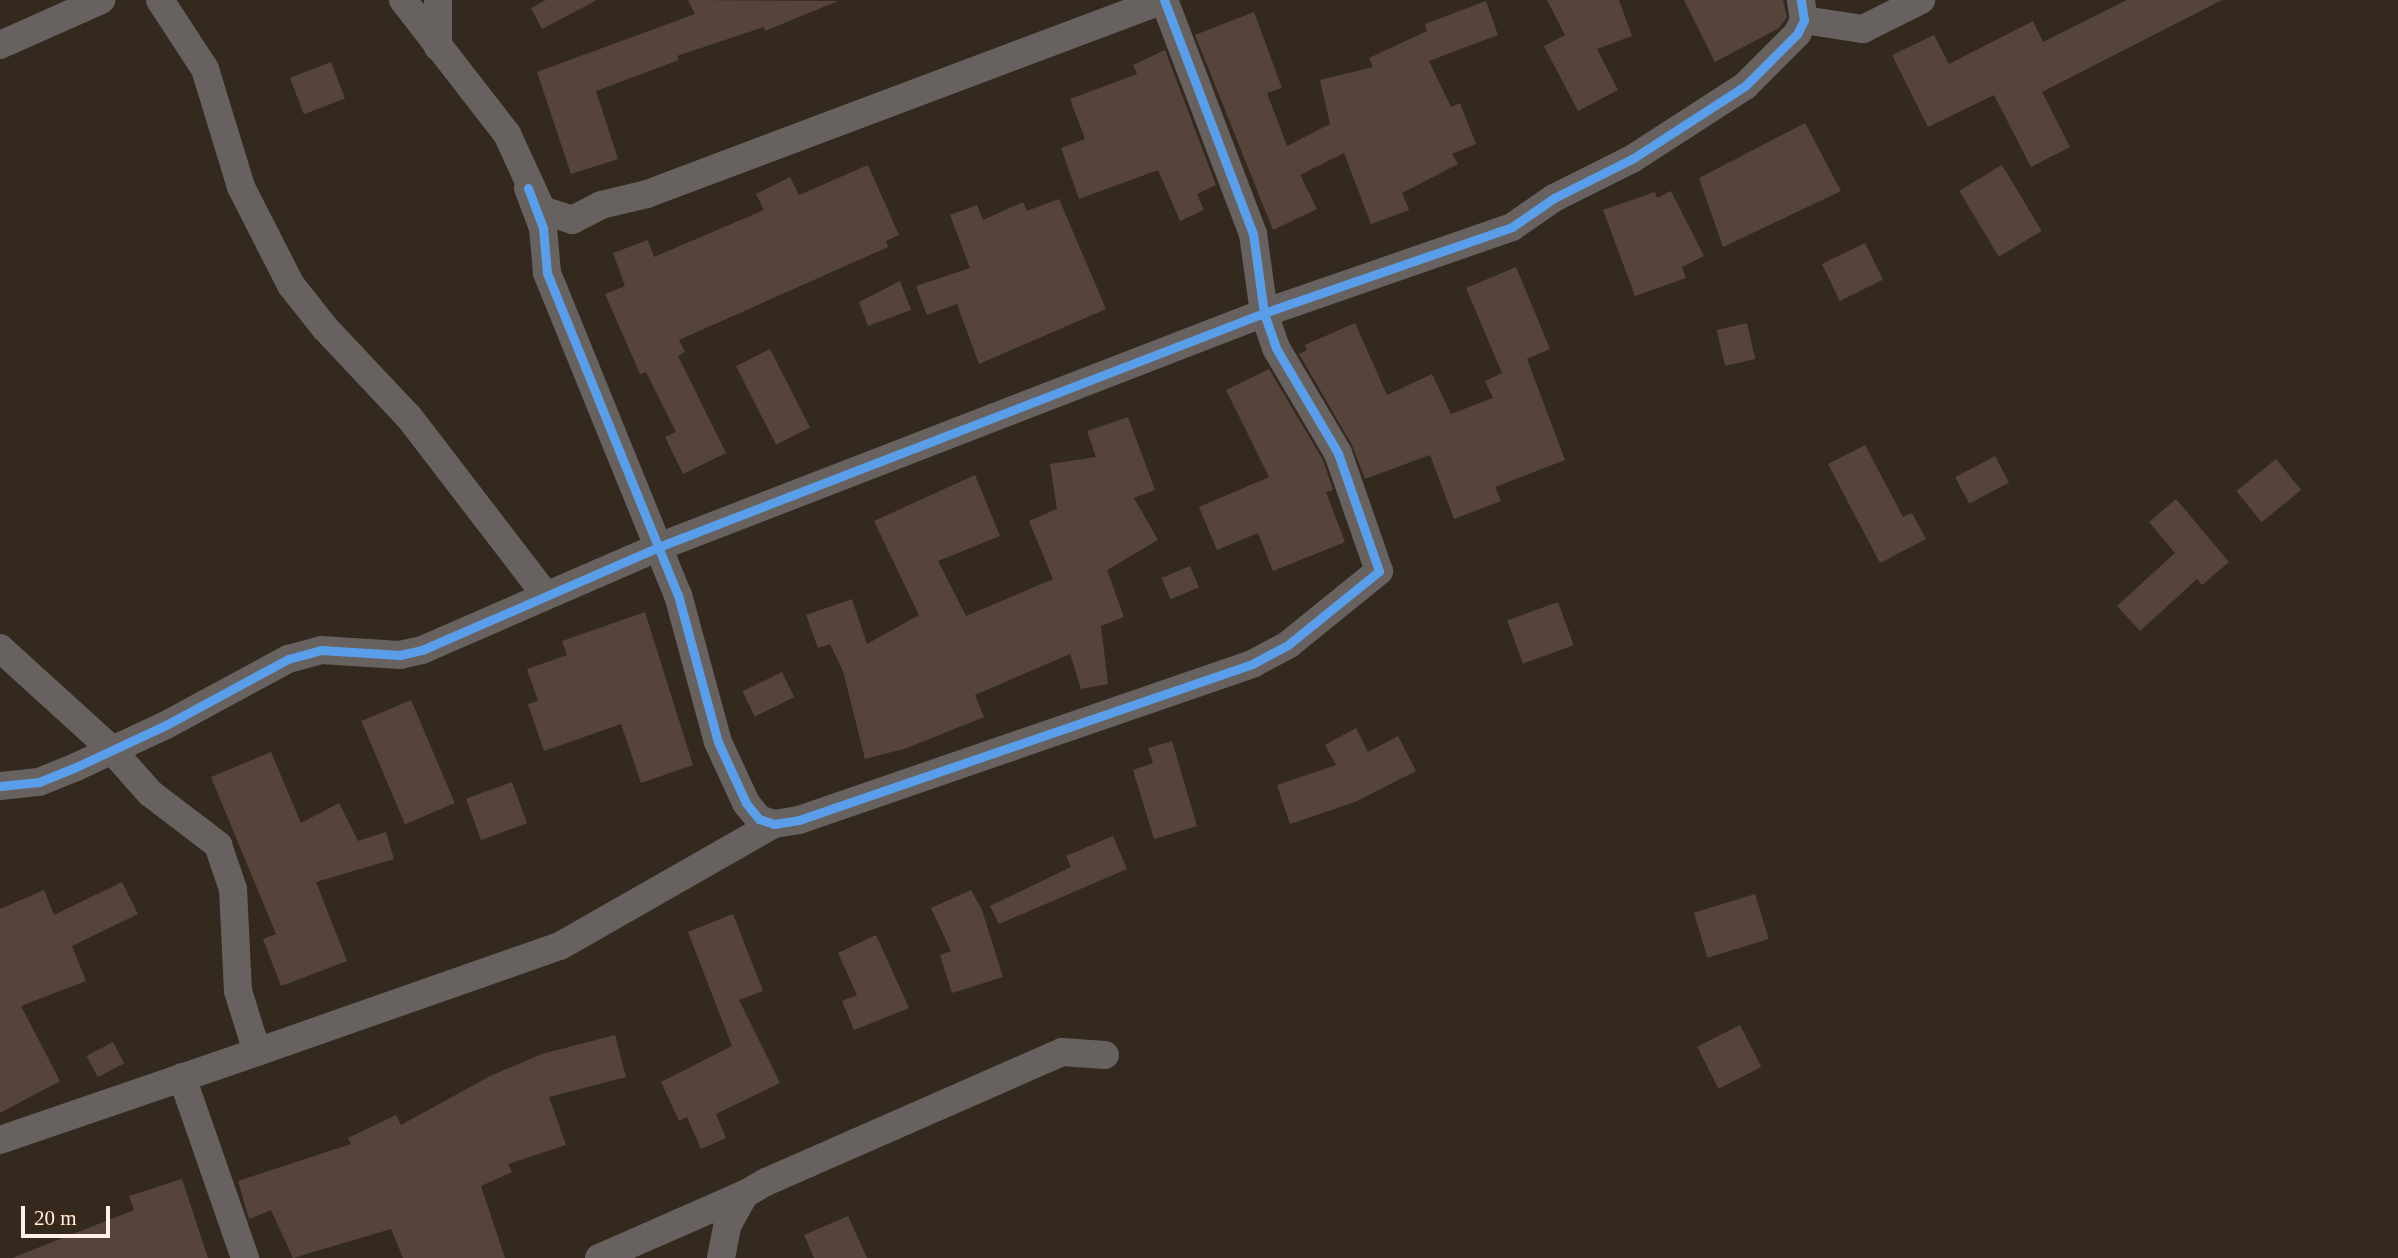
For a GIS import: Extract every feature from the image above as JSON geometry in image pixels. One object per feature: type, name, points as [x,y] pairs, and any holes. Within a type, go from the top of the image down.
[{"type":"street","points":[[0,45],[101,0]]},
{"type":"street","points":[[160,0],[205,69],[241,187],[291,285],[325,328],[409,417],[545,594]]},
{"type":"street","points":[[403,0],[507,134],[543,228],[547,272],[661,546],[718,742],[746,803],[759,819],[774,824]]},
{"type":"street","points":[[438,0],[438,47]]},
{"type":"street","points":[[0,1140],[560,946],[774,824],[799,820],[1254,663],[1289,644],[1379,571],[1338,453],[1276,348],[1264,313],[1253,234],[1163,0],[647,194],[601,205],[572,220],[542,210],[528,188]]},
{"type":"street","points":[[0,786],[39,782],[166,725],[288,659],[321,650],[400,655],[422,650],[545,594],[661,546],[1264,313],[1512,227],[1554,198],[1632,159],[1745,86],[1797,34],[1803,10],[1863,29],[1920,0]]},
{"type":"street","points":[[0,648],[111,749],[149,793],[218,845],[233,889],[238,992],[257,1052]]},
{"type":"street","points":[[598,1258],[1062,1052],[1105,1055]]},
{"type":"street","points":[[182,1077],[245,1258]]},
{"type":"street","points":[[720,1258],[727,1226],[745,1194]]},
{"type":"building","points":[[546,0],[597,0],[542,29],[531,8]]},
{"type":"building","points":[[688,0],[838,1],[765,31],[764,27],[677,56],[679,60],[596,91],[618,159],[571,174],[537,72],[695,14]]},
{"type":"building","points":[[1547,0],[1619,0],[1632,36],[1597,49],[1618,90],[1578,111],[1544,46],[1565,35]]},
{"type":"building","points":[[1684,0],[1783,0],[1787,17],[1779,28],[1715,62]]},
{"type":"building","points":[[2127,0],[2222,0],[2042,92],[2070,147],[2031,167],[1994,95],[1928,127],[1892,55],[1934,35],[1949,64],[2033,21],[2043,42]]},
{"type":"building","points":[[1486,1],[1498,35],[1429,61],[1451,107],[1460,103],[1476,144],[1452,154],[1458,164],[1402,193],[1409,210],[1371,224],[1344,153],[1300,175],[1317,209],[1273,230],[1195,35],[1254,12],[1282,88],[1267,93],[1287,146],[1330,124],[1320,80],[1373,67],[1369,58],[1427,31],[1425,24]]},
{"type":"building","points":[[1165,50],[1216,185],[1197,194],[1204,210],[1180,221],[1158,170],[1079,199],[1061,148],[1085,139],[1070,99],[1137,74],[1133,65]]},
{"type":"building","points":[[331,62],[345,98],[304,114],[290,78]]},
{"type":"building","points":[[1805,123],[1841,191],[1723,247],[1699,178]]},
{"type":"building","points":[[868,165],[899,235],[886,241],[888,247],[679,340],[685,352],[678,356],[726,453],[683,474],[665,437],[676,432],[646,372],[640,374],[605,294],[625,286],[613,253],[648,240],[654,257],[764,210],[756,194],[790,177],[799,195]]},
{"type":"building","points":[[2002,165],[2042,231],[1999,257],[1959,191]]},
{"type":"building","points":[[1671,191],[1704,256],[1682,267],[1686,278],[1635,296],[1603,210],[1655,192],[1657,198]]},
{"type":"building","points":[[1059,199],[1106,309],[979,364],[957,304],[927,315],[916,286],[970,268],[950,215],[977,205],[983,220],[1023,202],[1027,211]]},
{"type":"building","points":[[1865,243],[1883,280],[1840,301],[1822,264]]},
{"type":"building","points":[[1516,267],[1550,349],[1527,359],[1565,460],[1495,487],[1501,501],[1454,519],[1430,455],[1365,479],[1352,445],[1299,354],[1307,350],[1305,345],[1355,323],[1387,395],[1432,374],[1451,414],[1493,398],[1485,381],[1502,373],[1466,288]]},
{"type":"building","points":[[900,281],[911,310],[868,326],[859,302]]},
{"type":"building","points":[[1747,323],[1755,359],[1725,366],[1717,330]]},
{"type":"building","points":[[770,349],[810,427],[776,445],[736,366]]},
{"type":"building","points":[[1269,369],[1323,460],[1333,490],[1326,492],[1345,542],[1273,571],[1258,533],[1217,550],[1199,507],[1269,477],[1226,390]]},
{"type":"building","points":[[1128,417],[1155,490],[1134,498],[1158,540],[1107,570],[1124,617],[1101,626],[1108,684],[1081,689],[1070,654],[975,695],[984,717],[907,748],[865,759],[843,671],[830,644],[818,648],[806,615],[852,599],[867,644],[919,615],[874,521],[975,475],[1000,536],[938,561],[966,616],[1053,579],[1029,521],[1057,509],[1050,464],[1096,457],[1087,431]]},
{"type":"building","points":[[1865,445],[1903,517],[1912,513],[1926,539],[1880,563],[1828,464]]},
{"type":"building","points":[[1995,456],[2009,482],[1969,504],[1955,477]]},
{"type":"building","points":[[2276,459],[2301,490],[2262,522],[2236,491]]},
{"type":"building","points":[[2176,499],[2229,562],[2202,585],[2197,579],[2140,631],[2117,606],[2175,553],[2149,522]]},
{"type":"building","points":[[1190,566],[1199,587],[1170,599],[1161,578]]},
{"type":"building","points":[[1558,602],[1574,645],[1523,664],[1507,620]]},
{"type":"building","points":[[645,612],[693,765],[641,783],[621,724],[544,751],[528,704],[538,701],[527,669],[567,655],[562,641]]},
{"type":"building","points":[[782,672],[794,697],[755,716],[742,691]]},
{"type":"building","points":[[411,700],[455,803],[405,824],[361,721]]},
{"type":"building","points":[[1356,728],[1368,752],[1398,736],[1416,771],[1355,802],[1290,824],[1277,785],[1336,765],[1325,745]]},
{"type":"building","points":[[1172,741],[1197,826],[1154,839],[1133,770],[1153,763],[1148,748]]},
{"type":"building","points":[[271,752],[301,823],[339,803],[358,841],[386,832],[394,859],[316,882],[347,961],[281,986],[263,939],[276,934],[211,777]]},
{"type":"building","points":[[512,782],[527,823],[481,840],[466,799]]},
{"type":"building","points":[[1113,836],[1127,869],[999,924],[990,906],[1071,867],[1066,856]]},
{"type":"building","points":[[122,882],[138,914],[72,946],[86,981],[21,1006],[60,1081],[0,1113],[0,909],[44,890],[54,915]]},
{"type":"building","points":[[971,890],[982,910],[1003,977],[952,993],[940,955],[951,951],[931,908]]},
{"type":"building","points":[[1755,894],[1769,939],[1708,958],[1694,913]]},
{"type":"building","points":[[733,914],[763,991],[739,1000],[780,1083],[716,1114],[726,1138],[701,1149],[687,1117],[679,1121],[661,1082],[732,1046],[688,932]]},
{"type":"building","points":[[876,935],[909,1008],[854,1030],[842,1001],[857,995],[838,953]]},
{"type":"building","points":[[1740,1025],[1761,1067],[1719,1089],[1697,1047]]},
{"type":"building","points":[[615,1035],[626,1077],[549,1097],[566,1145],[508,1164],[512,1172],[481,1186],[505,1258],[403,1258],[391,1229],[293,1258],[271,1210],[249,1219],[238,1181],[351,1144],[348,1138],[396,1115],[401,1125],[490,1076],[542,1054]]},
{"type":"building","points":[[113,1042],[124,1063],[98,1077],[87,1056]]},
{"type":"building","points":[[182,1179],[208,1258],[12,1258],[134,1210],[129,1196]]},
{"type":"building","points":[[848,1216],[867,1258],[814,1258],[804,1235]]},
{"type":"cycle path","points":[[528,188],[543,228],[547,273],[678,595],[718,742],[746,803],[759,819],[774,824],[799,820],[1254,663],[1289,644],[1379,571],[1338,453],[1276,348],[1264,313],[1253,234],[1164,0]]},
{"type":"cycle path","points":[[0,786],[39,782],[76,767],[166,725],[288,659],[321,650],[400,655],[422,650],[661,546],[1264,313],[1512,227],[1554,198],[1632,159],[1745,86],[1797,34],[1804,20],[1801,0]]}]
